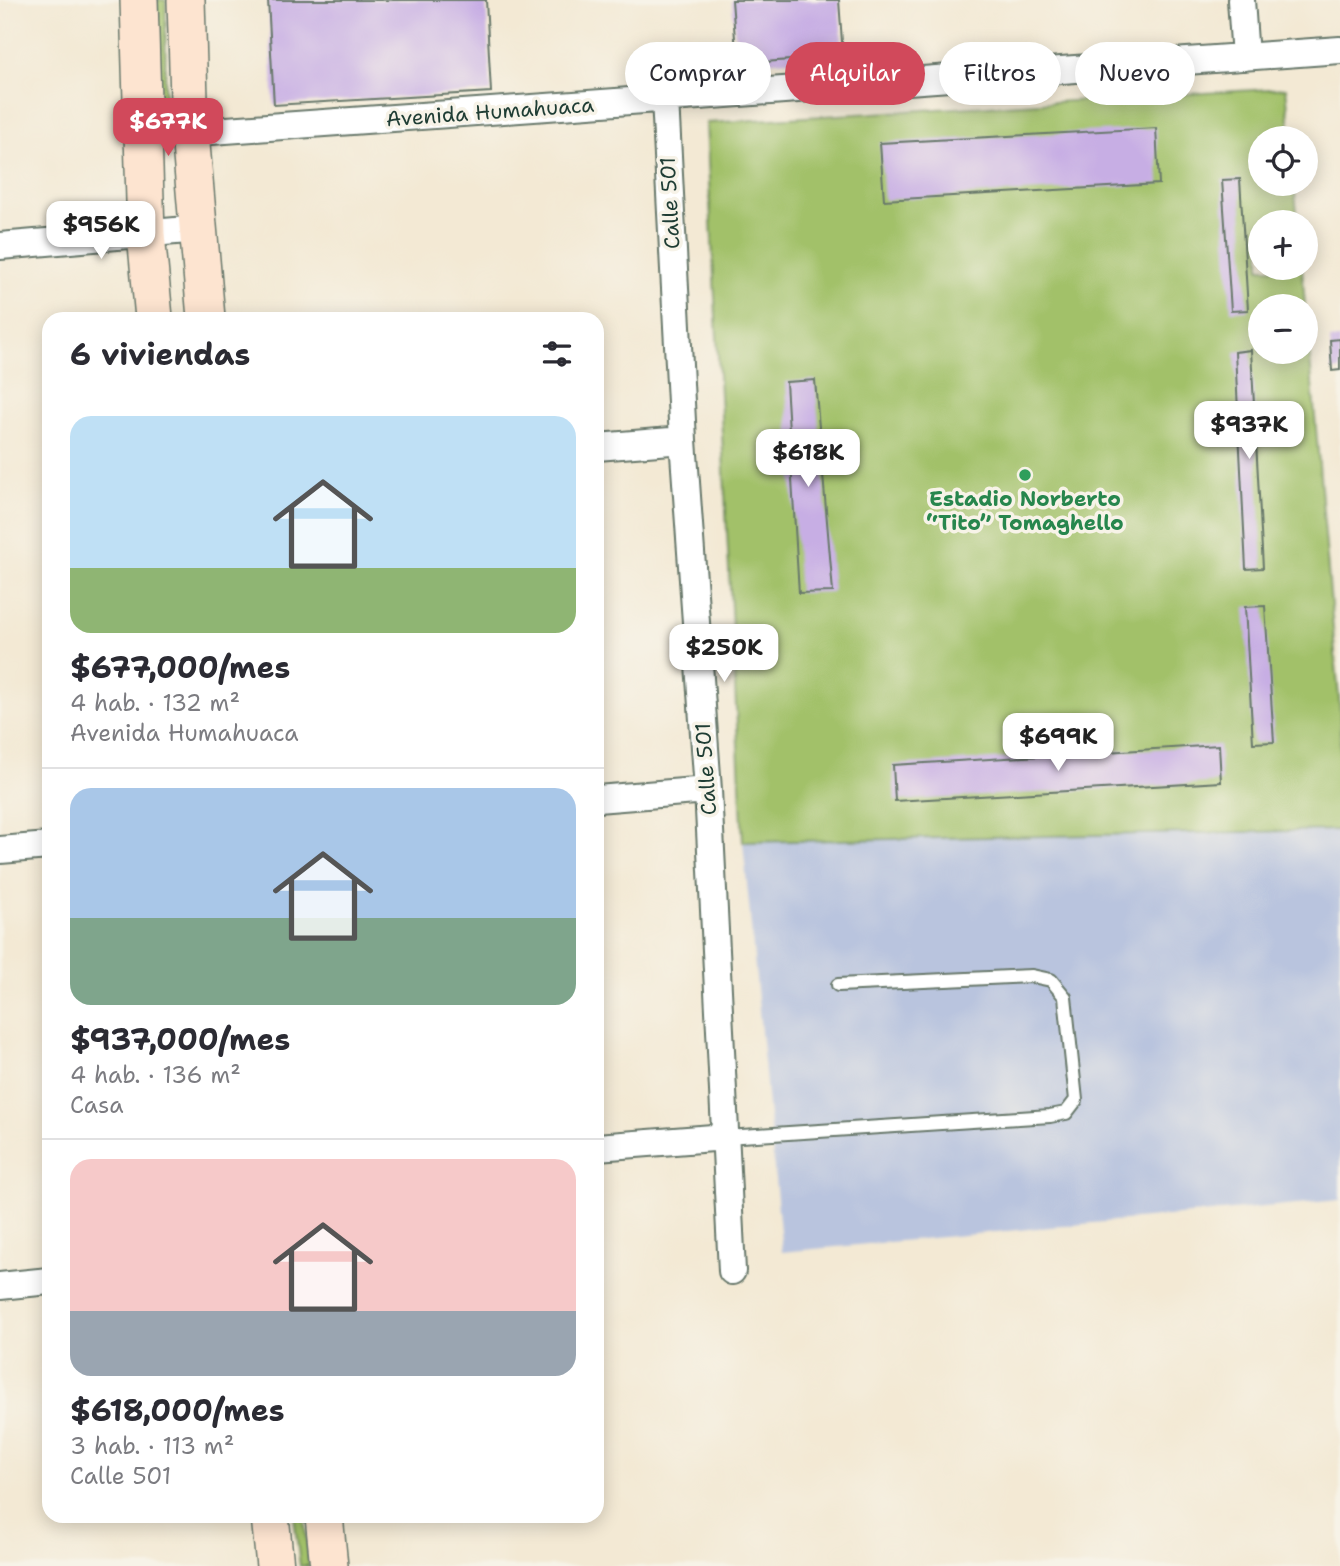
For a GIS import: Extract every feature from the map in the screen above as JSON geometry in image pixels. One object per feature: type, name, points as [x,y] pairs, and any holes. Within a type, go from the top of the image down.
[{"type":"main road","points":[[139,0],[146,233],[153,312]]},
{"type":"main road","points":[[186,0],[190,133],[206,312]]},
{"type":"main road","points":[[271,1523],[275,1566]]},
{"type":"main road","points":[[325,1523],[329,1566]]},
{"type":"street","points":[[1241,0],[1245,57]]},
{"type":"street","name":"Avenida Humahuaca","points":[[771,91],[1340,50]]},
{"type":"street","name":"Avenida Humahuaca","points":[[143,136],[625,102]]},
{"type":"street","name":"Calle 501","points":[[665,105],[683,440],[708,790],[732,1271]]},
{"type":"street","points":[[0,246],[199,229]]},
{"type":"street","points":[[604,446],[683,440]]},
{"type":"street","points":[[604,798],[708,790]]},
{"type":"street","points":[[0,850],[42,847]]},
{"type":"street","points":[[604,1146],[726,1137]]},
{"type":"street","points":[[0,1286],[42,1282]]},
{"type":"lane","points":[[726,1137],[1050,1116],[1066,1112],[1076,1100],[1065,997],[1051,980],[1032,976],[838,985]]},
{"type":"shaded area","points":[[1340,830],[1340,1200],[782,1252],[743,842]]},
{"type":"green space","points":[[157,0],[166,0],[165,101],[158,97]]},
{"type":"green space","name":"Estadio Norberto “Tito” Tomaghello","points":[[1286,88],[1290,126],[1248,126],[1248,196],[1295,196],[1297,210],[1248,210],[1248,280],[1303,280],[1304,294],[1248,294],[1248,364],[1311,364],[1340,711],[1340,830],[743,842],[706,123],[1004,105],[1061,105],[1061,102],[1075,101],[1075,105],[1195,105],[1195,93]]},
{"type":"green space","points":[[295,1523],[305,1523],[309,1566],[300,1566]]},
{"type":"building","points":[[268,0],[486,0],[491,92],[274,105]]},
{"type":"building","points":[[732,0],[839,0],[842,42],[785,42],[785,60],[771,61],[771,42],[735,42]]},
{"type":"building","points":[[1156,128],[1159,184],[884,200],[880,143]]},
{"type":"building","points":[[1240,179],[1248,310],[1231,311],[1222,180]]},
{"type":"building","points":[[1340,339],[1340,370],[1332,371],[1330,340]]},
{"type":"building","points":[[1248,350],[1248,364],[1252,364],[1263,568],[1246,569],[1235,352]]},
{"type":"building","points":[[815,380],[833,592],[799,593],[786,382]]},
{"type":"building","points":[[1265,606],[1274,742],[1253,743],[1245,607]]},
{"type":"building","points":[[1219,745],[1221,782],[895,801],[893,765]]},
{"type":"place","name":"Estadio Norberto “Tito” Tomaghello","points":[[1025,475]]}]
